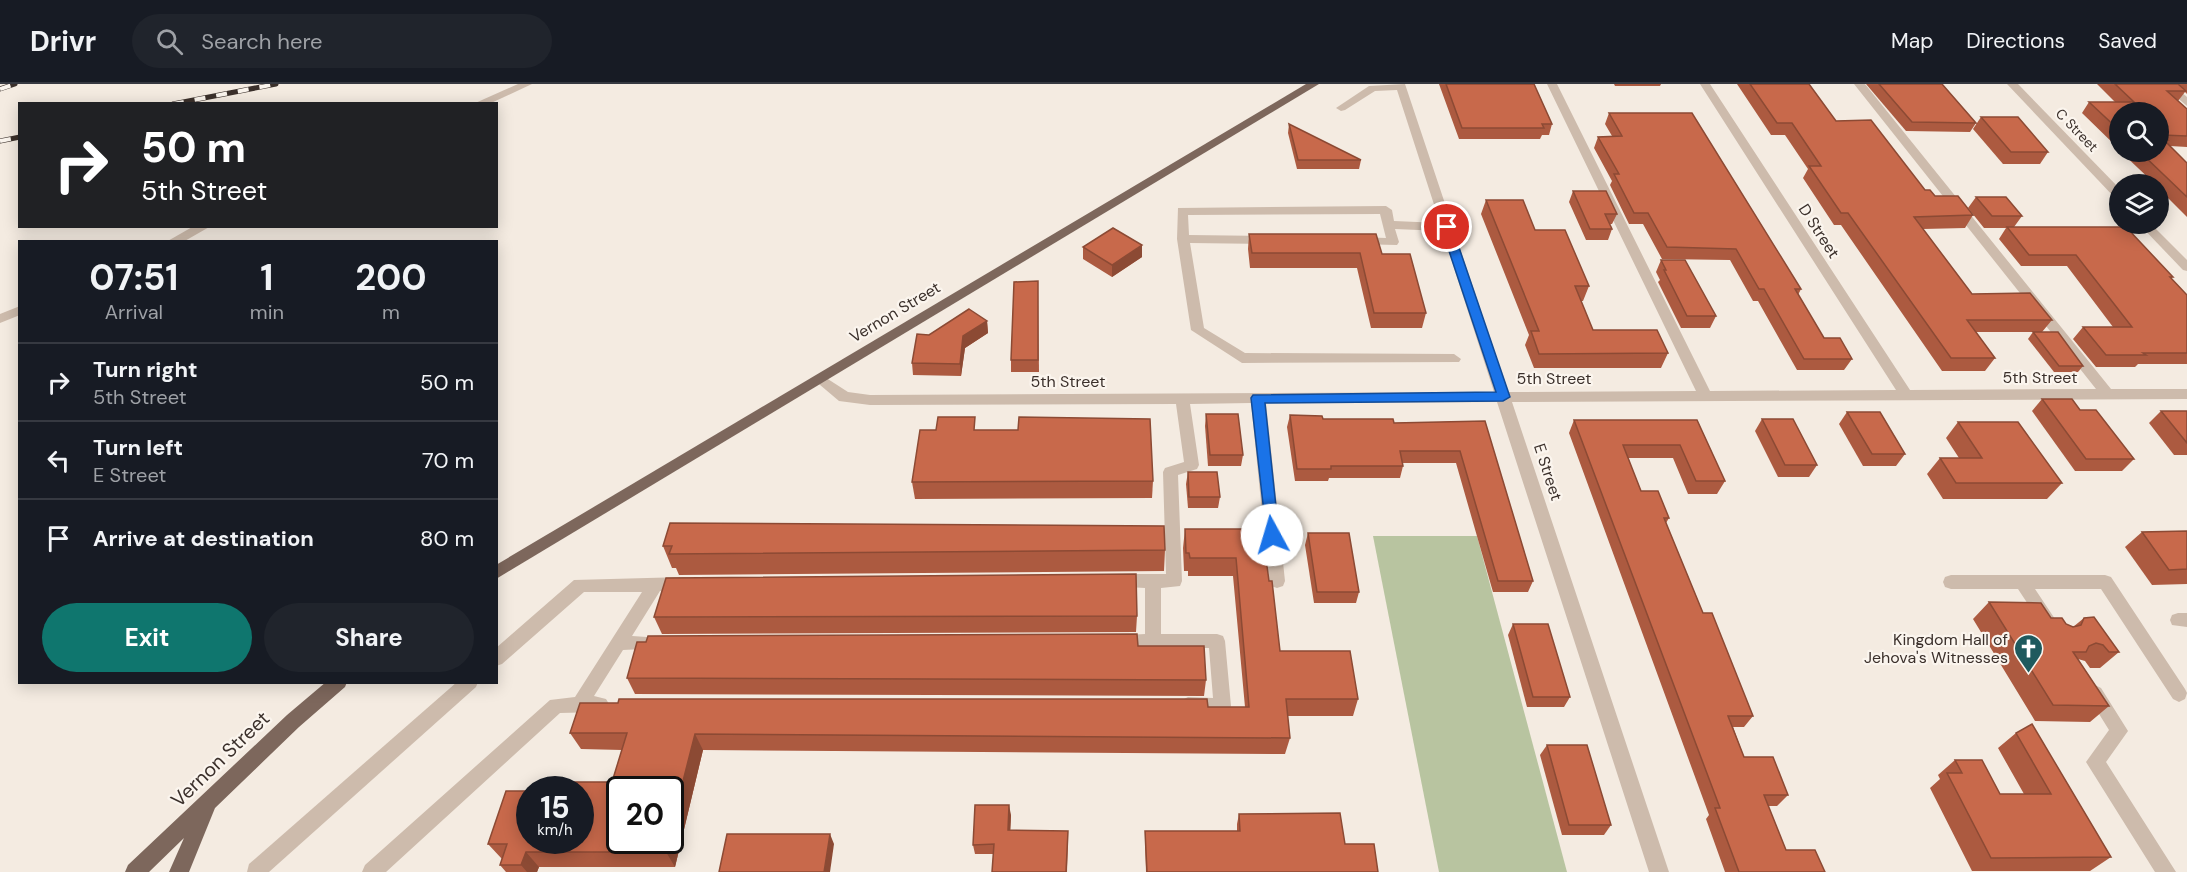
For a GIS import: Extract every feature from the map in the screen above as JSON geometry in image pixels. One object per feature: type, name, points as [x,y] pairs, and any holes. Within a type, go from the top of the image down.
[{"type":"main road","name":"Vernon Street","points":[[498,572],[1314,84]]},
{"type":"main road","name":"Vernon Street","points":[[135,872],[293,722],[337,684]]},
{"type":"main road","points":[[179,872],[210,800]]},
{"type":"street","points":[[483,102],[527,84]]},
{"type":"street","points":[[1552,84],[1705,396]]},
{"type":"street","name":"D Street","points":[[1705,84],[1906,395]]},
{"type":"street","points":[[1859,84],[2107,394]]},
{"type":"street","name":"C Street","points":[[2012,84],[2109,185]]},
{"type":"street","points":[[2166,84],[2187,103]]},
{"type":"street","points":[[1341,108],[1373,88],[1400,86]]},
{"type":"street","name":"E Street","points":[[1400,86],[1659,872]]},
{"type":"street","points":[[1346,241],[1393,242],[1386,210],[1182,211],[1198,330],[1242,358],[1454,358]]},
{"type":"street","points":[[1388,225],[1447,227]]},
{"type":"street","points":[[176,240],[202,228]]},
{"type":"street","points":[[2155,234],[2187,267]]},
{"type":"street","points":[[1184,239],[1276,240]]},
{"type":"street","points":[[0,319],[18,311]]},
{"type":"street","name":"5th Street","points":[[820,379],[844,397],[870,400],[2187,394]]},
{"type":"street","points":[[1258,398],[1277,581]]},
{"type":"street","points":[[1094,581],[1174,581],[1170,472],[1192,465],[1182,399]]},
{"type":"street","points":[[1153,581],[1153,641]]},
{"type":"street","points":[[1951,582],[2105,582],[2179,694]]},
{"type":"street","points":[[2022,582],[2056,634]]},
{"type":"street","points":[[498,657],[580,585],[702,584]]},
{"type":"street","points":[[580,704],[655,585]]},
{"type":"street","points":[[1105,641],[1217,641],[1222,706],[1174,705]]},
{"type":"street","points":[[618,643],[677,643]]},
{"type":"street","points":[[2084,677],[2120,731],[2095,762],[2166,872]]},
{"type":"street","points":[[259,872],[256,871],[468,684]]},
{"type":"street","points":[[372,872],[556,705],[616,704]]},
{"type":"green space","points":[[1373,536],[1477,536],[1567,872],[1439,872]]},
{"type":"building","points":[[1446,84],[1534,84],[1552,124],[1542,124],[1544,128],[1462,128]]},
{"type":"building","points":[[1750,84],[1809,84],[1836,121],[1871,120],[1925,190],[1930,190],[1935,196],[1958,196],[1973,215],[1914,217],[1972,294],[2030,293],[2052,320],[1967,320],[1995,358],[1951,358],[1848,213],[1841,213],[1809,166],[1821,166],[1792,123],[1777,123]]},
{"type":"building","points":[[1879,84],[1942,84],[1976,123],[1912,122]]},
{"type":"building","points":[[2115,84],[2178,84],[2186,91],[2167,91],[2187,109],[2187,136],[2169,135],[2169,102],[2134,102]]},
{"type":"building","points":[[2089,102],[2109,102],[2109,121]]},
{"type":"building","points":[[1609,113],[1692,113],[1801,289],[1795,289],[1824,338],[1840,338],[1852,359],[1804,359],[1764,289],[1759,289],[1736,249],[1667,247],[1648,213],[1634,213],[1614,174],[1619,174],[1598,137],[1622,136]]},
{"type":"building","points":[[1981,117],[2018,117],[2048,152],[2011,152]]},
{"type":"building","points":[[1289,124],[1361,160],[1298,160]]},
{"type":"building","points":[[2169,145],[2187,163],[2187,197],[2169,180],[2169,174],[2163,174],[2150,162],[2169,162]]},
{"type":"building","points":[[1573,191],[1606,191],[1617,214],[1605,214],[1612,229],[1590,229]]},
{"type":"building","points":[[1976,197],[2006,197],[2022,216],[1992,216]]},
{"type":"building","points":[[1486,200],[1523,200],[1535,230],[1565,230],[1589,286],[1575,286],[1593,330],[1657,330],[1668,353],[1539,354],[1531,331],[1539,331]]},
{"type":"building","points":[[2007,227],[2109,227],[2109,234],[2133,234],[2187,295],[2187,353],[2106,355],[2083,327],[2132,327],[2076,255],[2029,255]]},
{"type":"building","points":[[1113,228],[1142,245],[1112,265],[1083,247]]},
{"type":"building","points":[[1249,234],[1376,234],[1382,254],[1410,254],[1426,313],[1374,313],[1360,253],[1252,253]]},
{"type":"building","points":[[1661,260],[1685,260],[1716,316],[1687,316]]},
{"type":"building","points":[[1038,281],[1038,360],[1011,360],[1014,282]]},
{"type":"building","points":[[969,309],[987,321],[963,336],[960,364],[912,363],[917,334],[929,335]]},
{"type":"building","points":[[2033,332],[2058,332],[2083,366],[2059,366]]},
{"type":"building","points":[[2042,399],[2072,399],[2080,410],[2096,410],[2134,459],[2086,459]]},
{"type":"building","points":[[2161,411],[2187,411],[2187,443]]},
{"type":"building","points":[[1847,412],[1880,412],[1905,454],[1872,454]]},
{"type":"building","points":[[1206,414],[1238,414],[1243,455],[1210,455]]},
{"type":"building","points":[[1290,415],[1322,416],[1323,419],[1393,419],[1394,423],[1485,421],[1533,581],[1498,581],[1460,451],[1400,451],[1403,466],[1331,466],[1331,469],[1297,469]]},
{"type":"building","points":[[938,417],[975,417],[974,430],[1018,430],[1019,417],[1150,419],[1153,481],[912,482],[920,430],[936,430]]},
{"type":"building","points":[[1762,419],[1793,419],[1817,465],[1785,465]]},
{"type":"building","points":[[1574,420],[1697,420],[1725,481],[1696,481],[1680,445],[1623,445],[1641,491],[1658,491],[1669,518],[1664,518],[1703,613],[1712,613],[1753,716],[1728,716],[1744,757],[1773,757],[1788,795],[1764,795],[1786,850],[1815,850],[1825,872],[1739,872],[1715,808],[1720,808]]},
{"type":"building","points":[[1958,422],[2018,422],[2062,483],[1956,483],[1940,458],[1982,458]]},
{"type":"building","points":[[1188,472],[1217,472],[1220,497],[1189,497]]},
{"type":"building","points":[[670,523],[1164,526],[1165,550],[669,554],[672,546],[663,546]]},
{"type":"building","points":[[1185,529],[1262,529],[1269,581],[1272,581],[1280,651],[1350,651],[1358,699],[1286,699],[1290,738],[695,734],[684,777],[614,776],[627,733],[570,733],[580,703],[618,703],[619,699],[1207,699],[1208,707],[1249,707],[1236,558],[1190,558],[1189,553],[1186,553]]},
{"type":"building","points":[[2187,531],[2187,569],[2169,570],[2142,532]]},
{"type":"building","points":[[1308,533],[1349,533],[1359,592],[1317,592]]},
{"type":"building","points":[[1136,574],[1137,616],[654,617],[666,578]]},
{"type":"building","points":[[1989,602],[2041,603],[2051,618],[2062,618],[2066,624],[2073,627],[2081,625],[2084,618],[2094,617],[2119,652],[2109,652],[2103,645],[2096,643],[2089,646],[2086,652],[2073,652],[2109,706],[2053,705]]},
{"type":"building","points":[[1513,624],[1548,624],[1570,697],[1533,697]]},
{"type":"building","points":[[1137,634],[1138,646],[1204,646],[1206,680],[627,678],[637,642],[646,642],[648,636]]},
{"type":"building","points":[[2032,724],[2111,857],[1991,858],[1947,773],[1962,773],[1955,760],[1982,760],[2000,794],[2051,794],[2016,733]]},
{"type":"building","points":[[1547,745],[1587,745],[1611,825],[1569,825]]},
{"type":"building","points":[[594,782],[606,782],[606,852],[594,852]]},
{"type":"building","points":[[506,791],[516,791],[516,854],[525,854],[521,865],[500,865],[507,844],[488,844]]},
{"type":"building","points":[[975,805],[1009,805],[1008,830],[1068,831],[1066,872],[992,872],[994,844],[973,845]]},
{"type":"building","points":[[1340,813],[1345,844],[1374,844],[1378,872],[1147,872],[1145,831],[1240,831],[1239,814]]},
{"type":"building","points":[[727,834],[830,834],[824,872],[719,872]]},
{"type":"railway","points":[[0,89],[15,84]]},
{"type":"railway","points":[[183,102],[276,84]]},
{"type":"railway","points":[[0,141],[18,137]]},
{"type":"place","name":"Kingdom Hall of Jehova's Witnesses","points":[[2029,674]]},
{"type":"route","points":[[1272,535],[1258,398],[1503,397],[1447,227]]}]
